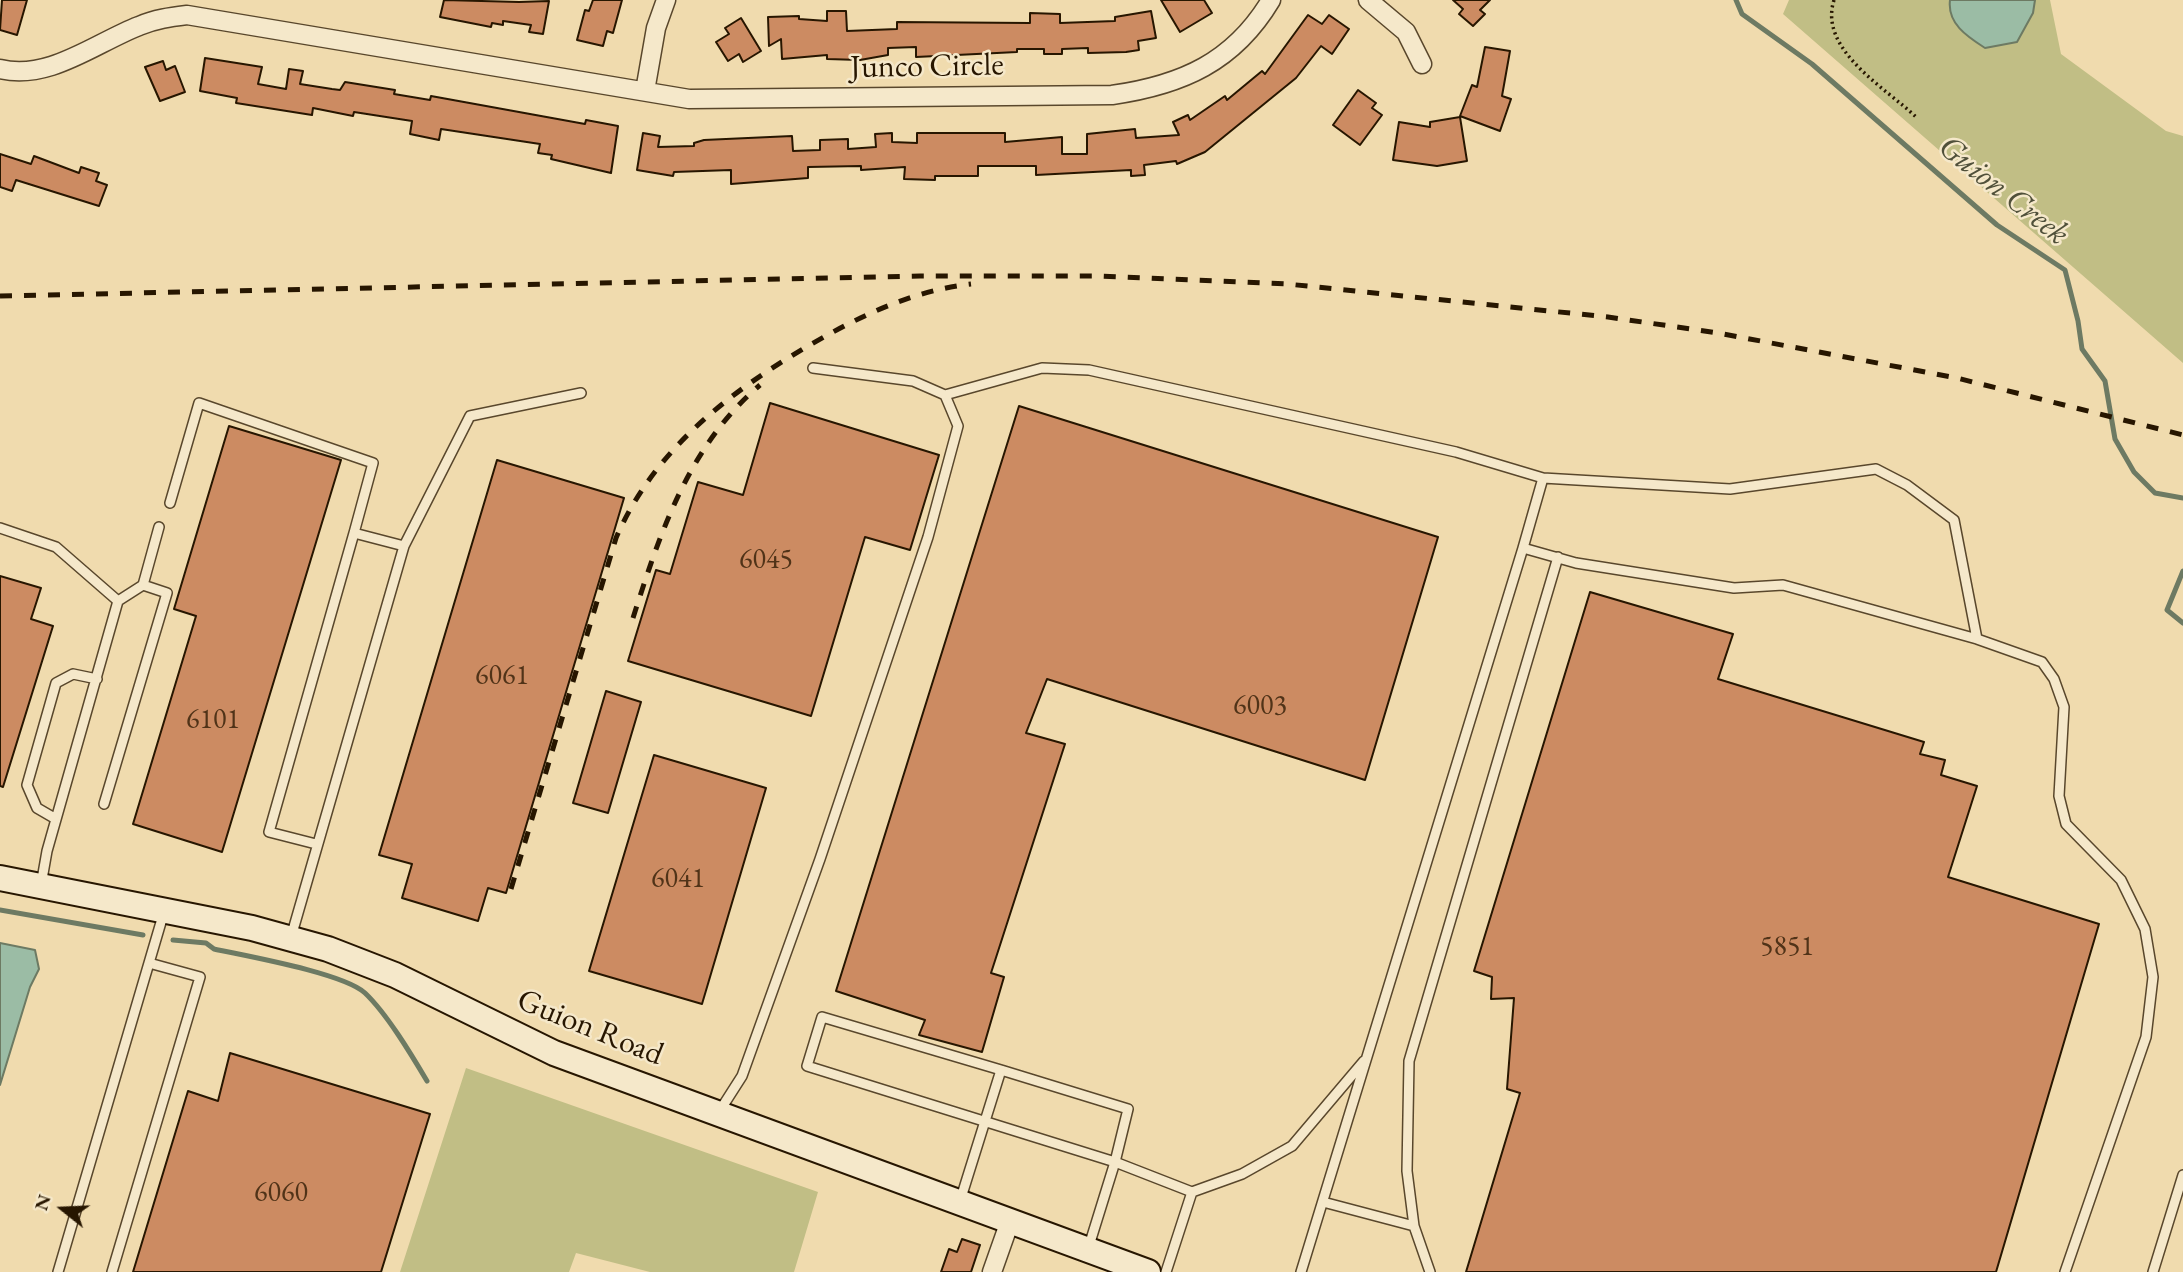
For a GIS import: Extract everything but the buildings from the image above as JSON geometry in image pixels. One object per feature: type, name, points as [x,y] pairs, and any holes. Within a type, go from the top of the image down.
[{"type":"street","points":[[220,18],[223,0]]},
{"type":"street","points":[[645,91],[656,27],[666,0]]},
{"type":"street","name":"Junco Circle","points":[[0,69],[16,73],[38,71],[157,19],[187,15],[220,18],[690,99],[1112,95],[1151,89],[1215,61],[1261,18],[1272,0]]},
{"type":"street","points":[[1368,0],[1406,32],[1422,64]]},
{"type":"street","name":"Guion Road","points":[[0,878],[291,937],[381,969],[554,1053],[1088,1250],[1119,1267],[1148,1272]]},
{"type":"street","points":[[992,1272],[1010,1221]]},
{"type":"lane","points":[[813,368],[913,381],[945,395],[1042,368],[1089,370],[1456,452],[1543,478],[1730,489],[1875,469],[1907,485],[1954,520],[1977,639]]},
{"type":"lane","points":[[291,937],[404,546],[470,416],[581,393]]},
{"type":"lane","points":[[718,1114],[742,1076],[820,859],[928,537],[958,426],[945,395]]},
{"type":"lane","points":[[170,503],[199,403],[373,463],[269,832],[316,844]]},
{"type":"lane","points":[[1301,1272],[1543,478]]},
{"type":"lane","points":[[41,886],[56,819],[118,601],[143,585],[159,527]]},
{"type":"lane","points":[[0,528],[56,547],[118,601]]},
{"type":"lane","points":[[354,533],[404,546]]},
{"type":"lane","points":[[1523,548],[1558,557],[1734,588],[1783,585],[1977,639],[2042,662],[2054,679],[2064,707],[2059,796],[2066,824],[2121,880],[2144,929],[2152,977],[2146,1037],[2065,1272]]},
{"type":"lane","points":[[1430,1272],[1414,1226],[1407,1171],[1409,1061],[1558,557]]},
{"type":"lane","points":[[104,804],[167,593],[143,585]]},
{"type":"lane","points":[[56,819],[37,808],[27,785],[56,683],[73,674],[97,679]]},
{"type":"lane","points":[[58,1272],[164,911]]},
{"type":"lane","points":[[112,1272],[200,977],[149,963]]},
{"type":"lane","points":[[1088,1250],[1115,1163],[1128,1109],[822,1017],[807,1066],[1115,1163],[1192,1192],[1242,1174],[1292,1146],[1368,1056]]},
{"type":"lane","points":[[959,1202],[1001,1070]]},
{"type":"lane","points":[[2153,1272],[2183,1175]]},
{"type":"lane","points":[[1166,1272],[1192,1192]]},
{"type":"lane","points":[[1323,1202],[1414,1226]]},
{"type":"path","points":[[1834,0],[1831,15],[1840,44],[1865,76],[1887,89],[1916,117]]},
{"type":"shaded area","points":[[1789,0],[2050,0],[2061,54],[2166,131],[2183,136],[2183,363],[1783,14]]},
{"type":"shaded area","points":[[1950,0],[2035,0],[2033,13],[2017,42],[1985,48],[1955,23]]},
{"type":"shaded area","points":[[0,943],[35,950],[39,969],[30,987],[0,1085]]},
{"type":"shaded area","points":[[466,1068],[818,1192],[794,1272],[650,1272],[576,1253],[569,1272],[400,1272]]},
{"type":"waterway","name":"Guion Creek","points":[[1736,0],[1742,14],[1812,64],[1997,225],[2065,270],[2082,349],[2105,381],[2115,439],[2134,472],[2155,493],[2183,498]]},
{"type":"waterway","name":"Guion Creek","points":[[2183,571],[2167,610],[2183,623]]},
{"type":"waterway","points":[[0,910],[143,935]]},
{"type":"waterway","points":[[173,940],[206,943],[214,949],[316,972],[354,986],[365,993],[382,1012],[427,1081]]},
{"type":"railway","points":[[0,296],[920,276],[1098,276],[1287,284],[1608,317],[1718,333],[1957,378],[2183,435]]},
{"type":"railway","points":[[511,889],[616,538],[651,477],[696,427],[722,404],[778,364],[886,306],[928,292],[971,284]]},
{"type":"railway","points":[[633,618],[654,554],[680,492],[714,435],[735,409],[760,385]]}]
